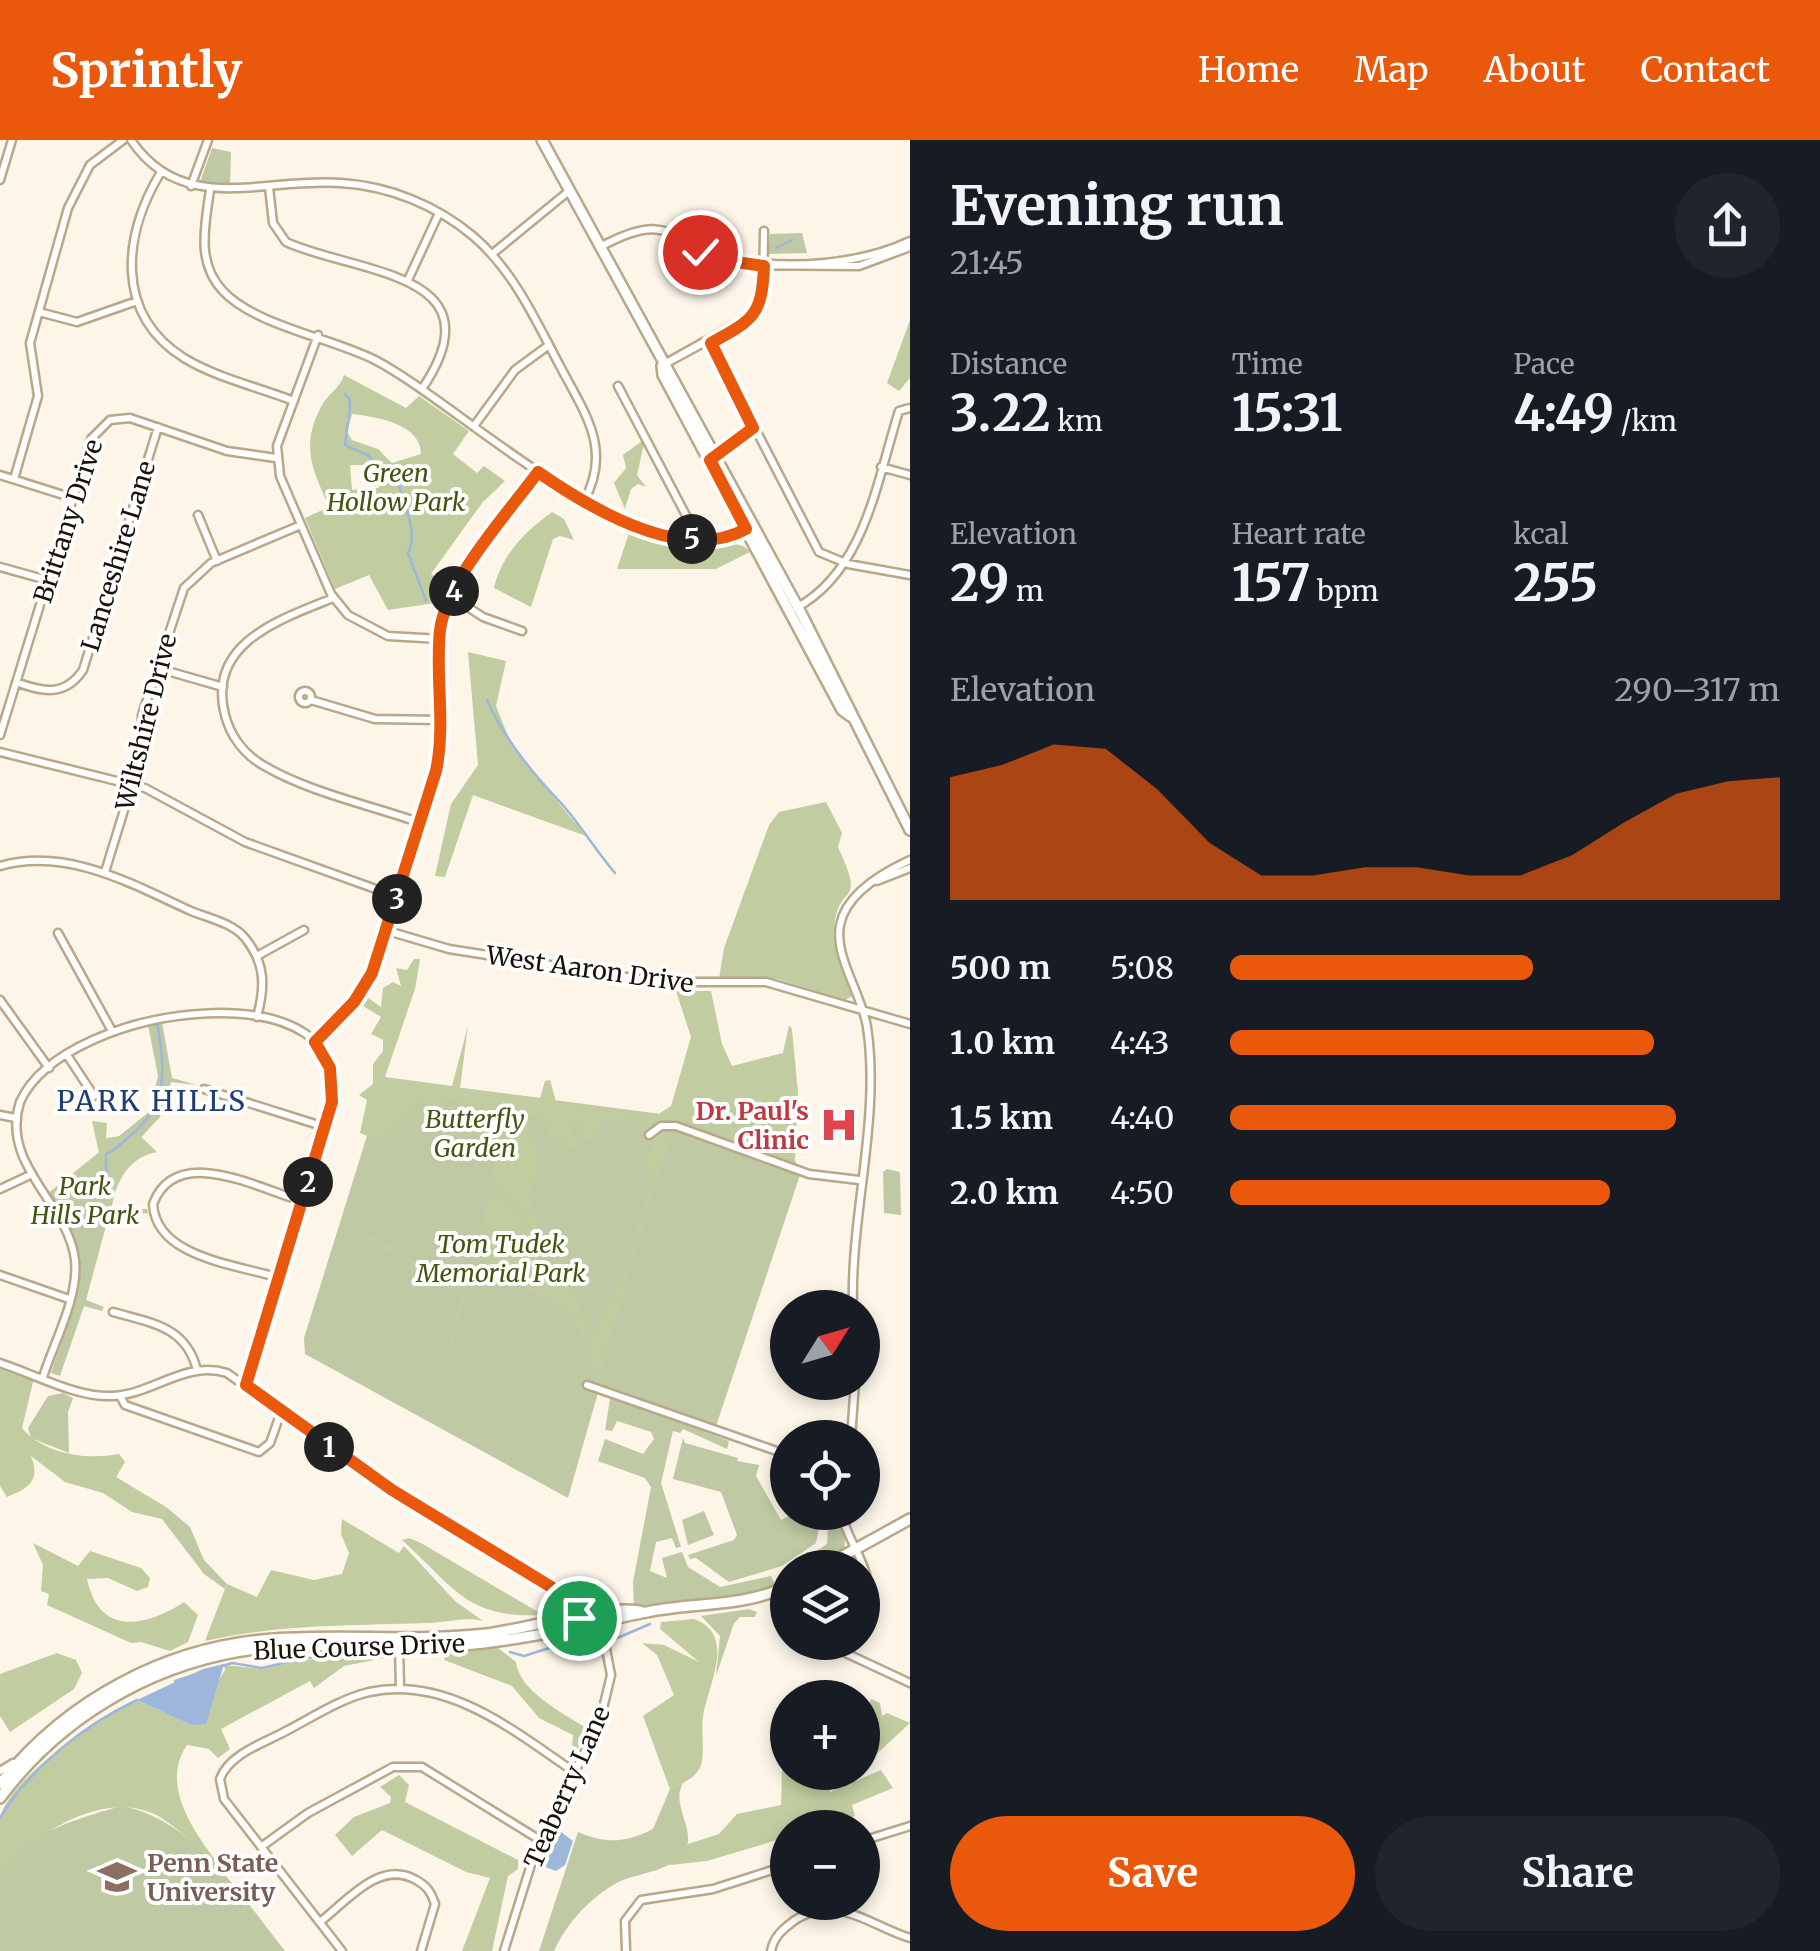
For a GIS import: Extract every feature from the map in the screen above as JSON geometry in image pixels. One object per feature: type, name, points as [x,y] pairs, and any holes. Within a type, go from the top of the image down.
[{"type":"main road","points":[[542,140],[662,366],[663,375],[712,457],[910,830]]},
{"type":"main road","points":[[750,527],[755,545],[794,609]]},
{"type":"main road","points":[[851,1550],[910,1519]]},
{"type":"main road","name":"Blue Course Drive","points":[[1,1784],[84,1716],[131,1687],[181,1666],[264,1648],[496,1642],[589,1620],[724,1605],[770,1591]]},
{"type":"main road","name":"Blue Course Drive","points":[[1,1784],[36,1744],[83,1706],[165,1663],[247,1642],[454,1637],[561,1621],[610,1621],[643,1612]]},
{"type":"street","points":[[14,480],[37,403],[29,351],[77,184],[96,158],[123,140]]},
{"type":"street","points":[[131,140],[160,172],[210,190],[323,182],[400,194],[439,212],[492,254],[512,278],[598,442],[597,474],[584,501]]},
{"type":"street","points":[[191,186],[208,140]]},
{"type":"street","points":[[0,180],[9,141]]},
{"type":"street","points":[[160,172],[132,234],[130,274],[138,301],[160,338],[183,357],[294,401]]},
{"type":"street","points":[[269,187],[273,224],[286,242],[408,280],[436,302],[446,329],[442,356],[422,389]]},
{"type":"street","points":[[210,190],[204,245],[220,288],[240,305],[375,360],[584,501],[646,528],[700,541],[730,538],[755,545]]},
{"type":"street","points":[[492,254],[550,202],[569,191]]},
{"type":"street","points":[[408,280],[439,212]]},
{"type":"street","points":[[599,248],[627,233],[649,228],[671,231],[723,257],[764,263],[859,266],[910,244]]},
{"type":"street","points":[[662,366],[711,343],[756,312],[762,301],[764,231]]},
{"type":"street","points":[[38,312],[78,322],[138,301]]},
{"type":"street","points":[[662,366],[756,312]]},
{"type":"street","points":[[711,343],[732,326]]},
{"type":"street","points":[[318,335],[276,458],[301,525],[333,598],[348,615],[374,631],[440,639]]},
{"type":"street","points":[[711,343],[819,552],[848,564],[910,574]]},
{"type":"street","points":[[474,426],[515,370],[549,345]]},
{"type":"street","points":[[618,386],[700,541]]},
{"type":"street","points":[[794,609],[824,590],[848,564],[881,467],[907,408]]},
{"type":"street","name":"Brittany Drive","points":[[0,735],[92,439],[100,428],[122,418],[158,426],[227,451],[276,458]]},
{"type":"street","name":"Lanceshire Lane","points":[[16,682],[54,691],[73,682],[82,670],[158,426]]},
{"type":"street","points":[[712,457],[753,428]]},
{"type":"street","points":[[881,467],[910,474]]},
{"type":"street","points":[[315,1042],[359,995],[388,931],[421,823],[440,754],[440,639],[451,596],[538,472]]},
{"type":"street","points":[[0,475],[73,498]]},
{"type":"street","points":[[198,516],[217,560]]},
{"type":"street","name":"Wiltshire Drive","points":[[104,872],[140,758],[142,715],[184,588],[195,574],[217,560],[301,525]]},
{"type":"street","points":[[730,538],[750,527]]},
{"type":"street","points":[[0,567],[47,580]]},
{"type":"street","points":[[451,596],[484,617],[522,631]]},
{"type":"street","points":[[333,598],[250,636],[231,660],[223,687],[231,732],[260,764],[421,823]]},
{"type":"street","points":[[157,668],[223,687]]},
{"type":"street","points":[[311,700],[374,719],[441,720]]},
{"type":"street","points":[[0,752],[157,793],[245,842],[398,896]]},
{"type":"street","points":[[854,1290],[853,1243],[867,1098],[868,1033],[858,989],[841,946],[840,926],[852,901],[910,860]]},
{"type":"street","points":[[0,866],[44,863],[104,872],[237,930],[257,956],[264,978],[257,1017]]},
{"type":"street","points":[[877,882],[910,868]]},
{"type":"street","points":[[257,956],[304,930]]},
{"type":"street","name":"West Aaron Drive","points":[[388,931],[449,949],[682,985],[766,982],[910,1024]]},
{"type":"street","points":[[58,933],[112,1030]]},
{"type":"street","points":[[844,1004],[854,1001],[858,989]]},
{"type":"street","points":[[0,1000],[48,1068]]},
{"type":"street","points":[[42,1377],[69,1299],[75,1266],[70,1240],[28,1176],[14,1144],[15,1118],[29,1086],[67,1055],[112,1030],[172,1014],[210,1011],[257,1017],[300,1031],[315,1042],[333,1080],[325,1127],[246,1385]]},
{"type":"street","points":[[868,1033],[872,1021],[889,1018]]},
{"type":"street","points":[[67,1055],[94,1096]]},
{"type":"street","points":[[204,1090],[325,1127]]},
{"type":"street","points":[[0,1114],[15,1118]]},
{"type":"street","points":[[649,1135],[661,1126],[676,1126],[808,1174],[859,1180]]},
{"type":"street","points":[[279,1278],[176,1246],[164,1238],[153,1218],[156,1196],[170,1177],[192,1170],[302,1202]]},
{"type":"street","points":[[0,1189],[28,1176]]},
{"type":"street","points":[[0,1275],[69,1299]]},
{"type":"street","points":[[0,1363],[92,1394],[120,1396],[196,1370],[190,1347],[176,1332],[113,1312]]},
{"type":"street","name":"Teaberry Lane","points":[[196,1370],[221,1371],[246,1385],[408,1501],[565,1595],[589,1620],[601,1641],[610,1660],[611,1679],[600,1721],[540,1840],[504,1951]]},
{"type":"street","points":[[588,1385],[770,1449]]},
{"type":"street","points":[[120,1396],[125,1405],[259,1452],[270,1442],[281,1412]]},
{"type":"street","points":[[849,1530],[857,1550]]},
{"type":"street","points":[[561,1621],[571,1608],[565,1595]]},
{"type":"street","points":[[601,1641],[602,1628],[610,1621]]},
{"type":"street","points":[[399,1646],[400,1689]]},
{"type":"street","points":[[859,1660],[910,1684]]},
{"type":"street","points":[[342,1951],[222,1796],[220,1779],[228,1764],[336,1705],[369,1692],[400,1689],[438,1693],[468,1704],[576,1773]]},
{"type":"street","points":[[262,1847],[308,1813],[393,1766],[407,1764],[422,1767],[540,1840]]},
{"type":"street","points":[[880,1835],[910,1826]]},
{"type":"street","points":[[626,1951],[625,1921],[640,1900],[713,1889],[770,1871]]},
{"type":"street","points":[[320,1922],[381,1875],[402,1873],[428,1888],[434,1904],[421,1951]]},
{"type":"street","points":[[771,1951],[785,1928],[806,1914],[827,1909],[854,1913],[910,1938]]},
{"type":"green space","points":[[212,148],[231,152],[230,185],[200,182]]},
{"type":"green space","points":[[802,233],[807,253],[768,254],[770,234]]},
{"type":"green space","points":[[910,320],[910,378],[899,391],[887,383]]},
{"type":"green space","name":"Green Hollow Park","points":[[344,375],[406,408],[419,396],[469,431],[453,454],[477,473],[484,466],[505,481],[482,503],[431,574],[449,586],[442,602],[388,610],[369,575],[335,589],[305,518],[329,507],[311,458],[311,434],[324,403]],"holes":[[[352,414],[385,420],[406,429],[419,444],[421,454],[392,463],[378,449],[352,440],[347,432]],[[350,465],[374,465],[379,488],[352,490]]]},
{"type":"green space","points":[[645,439],[637,475],[646,487],[638,484],[631,489],[625,509],[614,483],[626,468],[623,455]]},
{"type":"green space","points":[[552,512],[564,519],[574,540],[560,536],[553,539],[531,607],[494,588],[516,545]]},
{"type":"green space","points":[[630,530],[684,546],[703,549],[735,544],[750,552],[716,569],[617,569]]},
{"type":"green space","points":[[468,652],[506,661],[496,706],[512,746],[586,836],[473,795],[445,877],[435,876],[451,804],[478,765]]},
{"type":"green space","points":[[826,802],[842,833],[838,847],[850,879],[849,893],[837,913],[834,936],[853,996],[845,1000],[777,979],[719,979],[724,948],[769,825],[779,812]]},
{"type":"green space","points":[[414,959],[420,959],[415,989],[385,1077],[452,1086],[468,1026],[460,1088],[540,1098],[545,1081],[550,1080],[556,1102],[654,1117],[671,1106],[691,1037],[676,991],[711,991],[722,1044],[732,1066],[783,1053],[789,1025],[792,1029],[798,1093],[795,1159],[776,1158],[693,1122],[642,1127],[602,1120],[594,1139],[587,1142],[578,1124],[570,1128],[579,1146],[573,1150],[560,1137],[551,1144],[544,1139],[550,1128],[537,1117],[526,1118],[537,1152],[536,1179],[529,1193],[540,1238],[507,1195],[489,1181],[508,1116],[501,1110],[447,1100],[440,1114],[421,1100],[381,1142],[360,1133],[367,1100],[359,1095],[373,1084],[373,1064],[383,1051],[383,1040],[371,1034],[381,1017],[358,1003],[364,995],[381,1007],[383,988],[393,982],[401,986],[396,968],[407,970]]},
{"type":"green space","name":"Park Hills Park","points":[[162,1022],[172,1078],[197,1085],[171,1082],[160,1117],[122,1158],[111,1210],[147,1209],[148,1213],[109,1215],[86,1300],[104,1307],[102,1311],[84,1306],[60,1376],[51,1373],[75,1301],[78,1262],[74,1242],[46,1195],[149,1112],[158,1076],[148,1025]]},
{"type":"green space","name":"Tom Tudek Memorial Park","points":[[385,1078],[676,1116],[791,1153],[801,1172],[715,1429],[599,1389],[568,1498],[305,1354],[304,1338]]},
{"type":"green space","points":[[92,1121],[107,1123],[106,1138],[138,1134],[157,1152],[130,1166],[110,1211],[109,1163],[99,1164],[85,1202],[70,1199],[60,1203],[49,1193],[99,1153]]},
{"type":"green space","points":[[665,1127],[672,1130],[598,1380],[590,1368],[592,1335],[624,1271],[649,1184],[648,1154]]},
{"type":"green space","points":[[883,1172],[900,1172],[901,1215],[884,1213]]},
{"type":"green space","points":[[490,1190],[520,1216],[530,1233],[533,1252],[570,1290],[582,1313],[583,1338],[572,1316],[475,1257]]},
{"type":"green space","points":[[357,1227],[463,1288],[468,1270],[473,1268],[447,1362],[447,1369],[454,1373],[448,1384],[442,1378],[435,1397],[429,1389],[442,1371],[461,1295],[363,1238]]},
{"type":"green space","points":[[0,1367],[34,1378],[22,1428],[31,1437],[67,1453],[119,1454],[125,1462],[116,1477],[166,1507],[162,1519],[132,1512],[103,1493],[65,1482],[31,1456],[34,1477],[22,1490],[7,1497],[0,1486]]},
{"type":"green space","points":[[63,1393],[73,1398],[68,1412],[69,1453],[31,1438],[28,1428],[48,1396]]},
{"type":"green space","points":[[614,1397],[729,1441],[727,1449],[683,1429],[680,1433],[673,1431],[661,1483],[681,1547],[676,1548],[672,1538],[656,1542],[650,1571],[667,1578],[662,1558],[682,1552],[688,1567],[720,1587],[770,1576],[770,1587],[730,1599],[634,1606],[633,1582],[651,1487],[645,1478],[598,1461],[605,1439],[643,1454],[654,1439],[651,1432],[617,1421],[612,1431],[605,1430],[610,1399]]},
{"type":"green space","points":[[683,1438],[685,1443],[759,1465],[756,1476],[770,1501],[770,1530],[819,1530],[816,1543],[806,1550],[770,1550],[770,1570],[729,1582],[688,1555],[734,1540],[737,1535],[721,1492],[673,1479]]},
{"type":"green space","points":[[166,1507],[190,1527],[204,1560],[227,1584],[225,1589],[204,1574],[162,1519]]},
{"type":"green space","points":[[704,1511],[714,1535],[688,1545],[682,1520]]},
{"type":"green space","points":[[342,1519],[399,1553],[404,1546],[455,1601],[483,1621],[288,1629],[205,1641],[227,1584],[257,1597],[271,1570],[314,1580],[342,1574],[349,1553],[341,1534]]},
{"type":"green space","points":[[828,1530],[844,1530],[844,1548],[818,1550],[827,1544]]},
{"type":"green space","points":[[409,1538],[543,1615],[496,1612],[463,1597],[402,1540]]},
{"type":"green space","points":[[33,1543],[78,1566],[90,1551],[141,1568],[150,1578],[148,1587],[137,1591],[108,1578],[87,1579],[93,1598],[102,1611],[126,1622],[154,1617],[184,1602],[198,1615],[188,1642],[170,1651],[131,1643],[47,1605],[49,1594],[41,1591],[43,1565]]},
{"type":"green space","points":[[749,1609],[757,1612],[755,1617],[740,1617],[734,1623],[716,1676],[720,1636],[701,1616]]},
{"type":"green space","points":[[694,1619],[715,1637],[716,1662],[703,1717],[701,1765],[692,1777],[670,1789],[643,1716],[674,1695],[657,1655],[642,1643],[664,1645],[699,1662],[660,1629],[661,1622]]},
{"type":"green space","points":[[498,1648],[516,1662],[533,1692],[586,1728],[577,1751],[572,1747],[573,1735],[539,1718],[512,1686],[444,1660],[446,1652]]},
{"type":"green space","points":[[57,1653],[76,1660],[82,1673],[74,1689],[10,1732],[0,1716],[0,1674]]},
{"type":"green space","points":[[390,1657],[344,1666],[314,1688],[310,1681],[221,1729],[230,1749],[218,1758],[209,1749],[187,1745],[179,1762],[180,1797],[195,1831],[227,1875],[168,1822],[129,1808],[108,1808],[67,1821],[30,1845],[0,1872],[0,1817],[8,1800],[56,1752],[129,1703],[137,1700],[191,1725],[225,1670],[224,1665],[262,1669],[301,1660]]},
{"type":"green space","points":[[880,1703],[882,1716],[887,1713],[910,1723],[880,1751]]},
{"type":"green space","points":[[881,1770],[893,1788],[852,1805],[853,1810],[770,1810],[770,1842],[707,1861],[670,1865],[688,1844],[719,1834],[737,1814],[781,1805],[781,1790],[880,1790]]},
{"type":"green space","points":[[399,1775],[409,1785],[405,1802],[518,1860],[518,1869],[508,1876],[492,1951],[462,1951],[490,1878],[466,1872],[382,1830],[352,1856],[335,1835],[354,1817],[390,1803],[391,1797],[380,1787]]},
{"type":"green space","points":[[683,1783],[680,1800],[688,1843],[679,1857],[665,1867],[623,1880],[602,1892],[574,1919],[554,1951],[539,1951],[578,1832],[616,1840],[653,1829],[670,1789]]},
{"type":"green space","name":"Penn State University","points":[[122,1806],[148,1814],[194,1844],[233,1885],[285,1951],[0,1951],[0,1872],[8,1859],[54,1829]]},
{"type":"water","points":[[224,1664],[206,1724],[191,1725],[137,1700],[203,1669]]},
{"type":"water","points":[[561,1832],[573,1841],[565,1865],[556,1871],[545,1867],[543,1860],[553,1836]]},
{"type":"waterway","points":[[776,248],[792,240]]},
{"type":"waterway","points":[[345,394],[350,400],[349,419]]},
{"type":"waterway","points":[[348,422],[345,445],[369,456],[387,478]]},
{"type":"waterway","points":[[391,480],[399,484],[409,518],[412,536],[408,553],[426,601]]},
{"type":"waterway","points":[[487,700],[520,755],[615,873]]},
{"type":"waterway","points":[[106,1173],[106,1154],[143,1124],[158,1098],[162,1055],[157,1022]]},
{"type":"waterway","points":[[608,1642],[650,1624]]},
{"type":"waterway","points":[[510,1652],[524,1656],[565,1643],[596,1645]]},
{"type":"waterway","points":[[175,1681],[232,1663],[262,1668],[305,1658],[392,1656]]},
{"type":"waterway","points":[[0,1818],[27,1782],[60,1750],[97,1722],[137,1700]]},
{"type":"place","name":"Dr. Paul's Clinic","points":[[839,1125]]},
{"type":"place","name":"Penn State University","points":[[117,1877]]},
{"type":"district","name":"PARK HILLS","points":[[152,1101]]},
{"type":"route","points":[[579,1618],[586,1616],[571,1599],[425,1512],[246,1385],[332,1102],[330,1068],[315,1042],[354,1002],[372,973],[436,771],[441,740],[440,632],[455,589],[538,472],[602,510],[666,534],[710,542],[730,538],[746,529],[710,460],[753,428],[711,343],[750,320],[756,312],[762,301],[764,266],[722,260],[700,252]]},
{"type":"park label","name":"Butterfly Garden","points":[[475,1134]]}]
